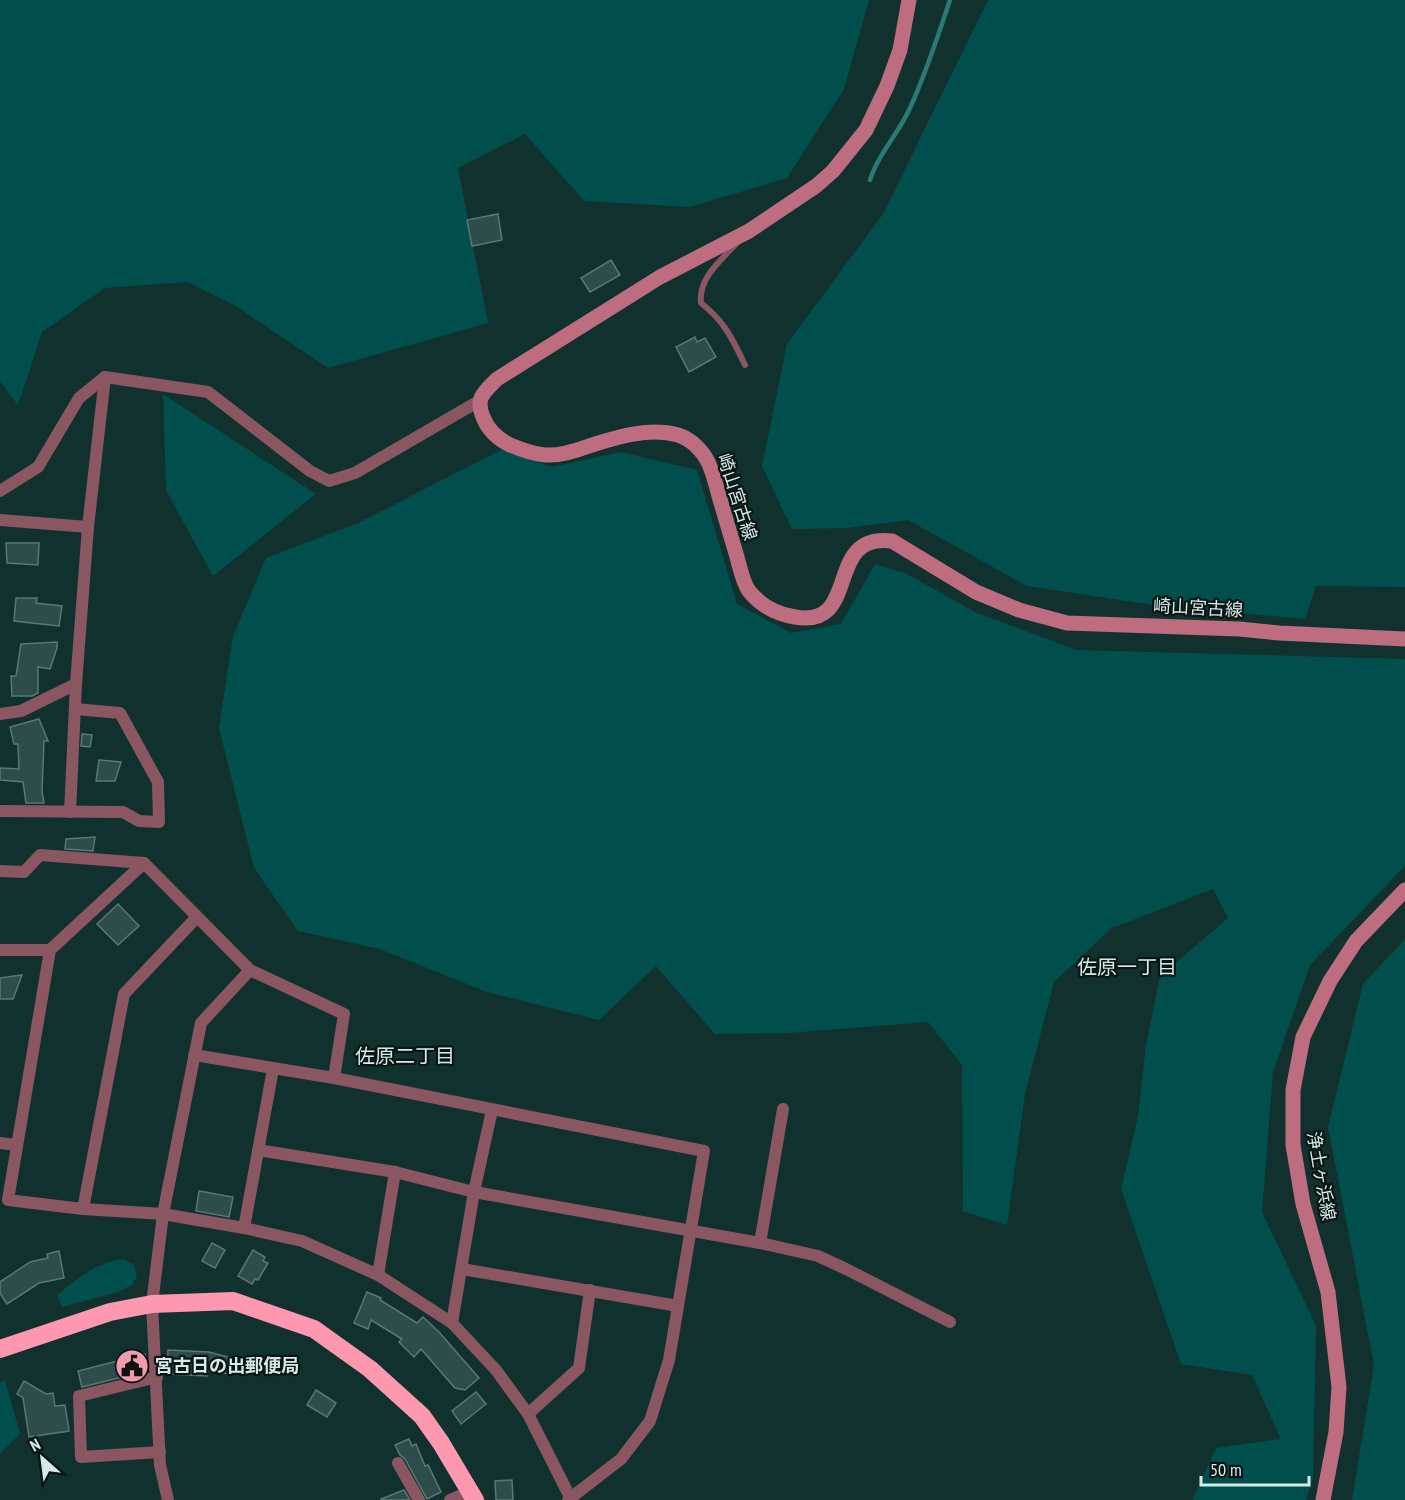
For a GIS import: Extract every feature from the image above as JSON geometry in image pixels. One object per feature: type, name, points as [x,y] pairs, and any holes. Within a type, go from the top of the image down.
[{"type":"highway","points":[[0,1349],[110,1312],[152,1304],[233,1301],[314,1329],[370,1369],[422,1416],[473,1496]]},
{"type":"main road","points":[[479,400],[497,379],[510,370],[660,277],[749,231],[816,186],[833,171],[866,130],[887,86],[900,50],[909,0]]},
{"type":"main road","name":"崎山宮古線","points":[[479,400],[478,407],[491,431],[502,441],[525,452],[547,455],[566,453],[631,434],[667,434],[692,442],[708,462],[748,590],[764,606],[797,618],[815,618],[830,609],[836,601],[848,565],[855,552],[867,543],[880,540],[892,541],[976,592],[1019,610],[1067,622],[1405,639]]},
{"type":"main road","name":"浄土ヶ浜線","points":[[1323,1500],[1336,1431],[1339,1387],[1335,1336],[1328,1292],[1303,1204],[1293,1145],[1293,1090],[1303,1037],[1330,981],[1356,941],[1405,890]]},
{"type":"street","points":[[0,491],[38,467],[79,398],[105,377],[208,392],[310,471],[329,481],[355,472],[479,400]]},
{"type":"street","points":[[70,812],[76,684],[88,527],[105,377]]},
{"type":"street","points":[[0,520],[88,527]]},
{"type":"street","points":[[0,714],[21,711],[76,684]]},
{"type":"street","points":[[0,811],[123,812],[139,821],[159,822],[158,782],[120,713],[75,709]]},
{"type":"street","points":[[0,871],[24,872],[40,855],[144,863],[250,970],[344,1014],[334,1077]]},
{"type":"street","points":[[144,863],[50,950],[8,1200],[82,1209],[163,1214],[302,1241],[378,1275],[452,1323],[496,1370],[528,1414],[569,1498],[621,1459],[650,1421],[669,1360],[704,1151],[334,1077],[194,1055]]},
{"type":"street","points":[[82,1209],[124,994],[197,917]]},
{"type":"street","points":[[0,950],[50,950]]},
{"type":"street","points":[[168,1500],[160,1465],[152,1304],[163,1214],[201,1023],[250,970]]},
{"type":"street","points":[[244,1228],[273,1069]]},
{"type":"street","points":[[760,1243],[783,1109]]},
{"type":"street","points":[[452,1323],[474,1192],[492,1110]]},
{"type":"street","points":[[0,1143],[17,1144]]},
{"type":"street","points":[[258,1150],[395,1172],[474,1192],[760,1243],[818,1256],[950,1322]]},
{"type":"street","points":[[378,1275],[395,1172]]},
{"type":"street","points":[[462,1269],[678,1306]]},
{"type":"street","points":[[528,1414],[579,1368],[590,1290]]},
{"type":"street","points":[[157,1377],[79,1396],[81,1457],[160,1452]]},
{"type":"street","points":[[398,1463],[419,1500]]},
{"type":"street","points":[[450,1500],[473,1496]]},
{"type":"lane","points":[[745,365],[718,316],[701,303],[700,293],[711,270],[749,231]]},
{"type":"shaded area","points":[[0,0],[869,0],[844,89],[787,178],[690,207],[584,201],[525,134],[458,168],[488,323],[328,368],[236,306],[187,282],[105,288],[42,332],[18,405],[0,381]]},
{"type":"shaded area","points":[[988,0],[1405,0],[1405,587],[1316,586],[1305,619],[1160,606],[1027,586],[908,520],[848,528],[792,529],[762,466],[787,344],[883,214]]},
{"type":"shaded area","points":[[163,394],[316,494],[213,576],[166,490]]},
{"type":"shaded area","points":[[503,449],[552,467],[621,452],[697,470],[737,604],[791,633],[841,624],[875,564],[905,573],[977,613],[1077,650],[1405,659],[1405,866],[1310,965],[1273,1072],[1262,1212],[1316,1326],[1313,1479],[1306,1500],[1192,1500],[1216,1448],[1281,1439],[1252,1375],[1181,1364],[1121,1189],[1138,1116],[1146,1045],[1160,976],[1228,918],[1213,889],[1112,928],[1054,982],[1025,1094],[1007,1225],[963,1211],[962,1065],[928,1022],[788,1033],[715,1034],[656,966],[599,1020],[487,992],[380,949],[298,931],[254,868],[219,728],[233,636],[266,558],[358,523]]},
{"type":"shaded area","points":[[1405,939],[1405,1500],[1352,1500],[1374,1365],[1328,1127],[1363,984]]},
{"type":"shaded area","points":[[123,1259],[134,1265],[137,1276],[132,1285],[118,1292],[62,1307],[57,1295],[72,1283],[95,1268]]},
{"type":"shaded area","points":[[5,1380],[20,1434],[0,1454],[0,1382]]},
{"type":"building","points":[[498,214],[502,240],[472,246],[467,220]]},
{"type":"building","points":[[611,260],[620,275],[590,292],[581,278]]},
{"type":"building","points":[[695,337],[697,342],[705,338],[716,357],[689,372],[676,347]]},
{"type":"building","points":[[6,543],[39,543],[38,565],[7,563]]},
{"type":"building","points":[[16,598],[37,598],[36,603],[62,606],[59,626],[14,621]]},
{"type":"building","points":[[57,642],[50,669],[38,667],[38,693],[32,696],[12,696],[11,676],[16,676],[21,644]]},
{"type":"building","points":[[39,719],[48,741],[44,741],[42,791],[44,803],[26,803],[23,782],[0,780],[0,768],[19,769],[18,744],[14,744],[10,727]]},
{"type":"building","points":[[82,734],[92,735],[90,747],[81,746]]},
{"type":"building","points":[[99,760],[121,762],[115,781],[96,781]]},
{"type":"building","points":[[95,837],[93,851],[65,849],[66,839]]},
{"type":"building","points":[[118,904],[139,926],[118,945],[97,924]]},
{"type":"building","points":[[22,975],[13,999],[0,999],[0,978]]},
{"type":"building","points":[[199,1191],[233,1197],[229,1217],[196,1211]]},
{"type":"building","points":[[212,1243],[225,1250],[215,1268],[202,1261]]},
{"type":"building","points":[[253,1250],[265,1257],[263,1261],[268,1263],[258,1280],[255,1279],[252,1284],[238,1276]]},
{"type":"building","points":[[59,1251],[64,1278],[39,1283],[7,1304],[0,1293],[0,1282],[30,1262],[48,1258],[47,1254]]},
{"type":"building","points":[[367,1292],[381,1298],[380,1300],[417,1323],[423,1317],[479,1378],[465,1390],[455,1388],[421,1349],[414,1357],[399,1342],[402,1339],[371,1320],[368,1329],[354,1323]]},
{"type":"building","points":[[168,1350],[209,1352],[232,1358],[230,1374],[207,1371],[207,1376],[167,1374]]},
{"type":"building","points":[[145,1354],[147,1371],[82,1387],[78,1371]]},
{"type":"building","points":[[24,1381],[46,1394],[53,1393],[55,1406],[65,1405],[69,1431],[29,1437],[23,1398],[17,1394]]},
{"type":"building","points":[[316,1390],[336,1403],[327,1417],[307,1405]]},
{"type":"building","points":[[476,1392],[486,1404],[461,1424],[452,1411]]},
{"type":"building","points":[[409,1439],[412,1446],[416,1444],[425,1466],[428,1465],[441,1492],[427,1499],[395,1445]]},
{"type":"building","points":[[512,1480],[513,1500],[496,1500],[495,1481]]},
{"type":"building","points":[[404,1490],[410,1500],[381,1500],[381,1499]]},
{"type":"waterway","points":[[870,180],[878,161],[910,108],[927,68],[950,0]]},
{"type":"place","name":"宮古日の出郵便局","points":[[132,1366]]},
{"type":"district","name":"佐原一丁目","points":[[1127,967]]},
{"type":"district","name":"佐原二丁目","points":[[405,1056]]}]
